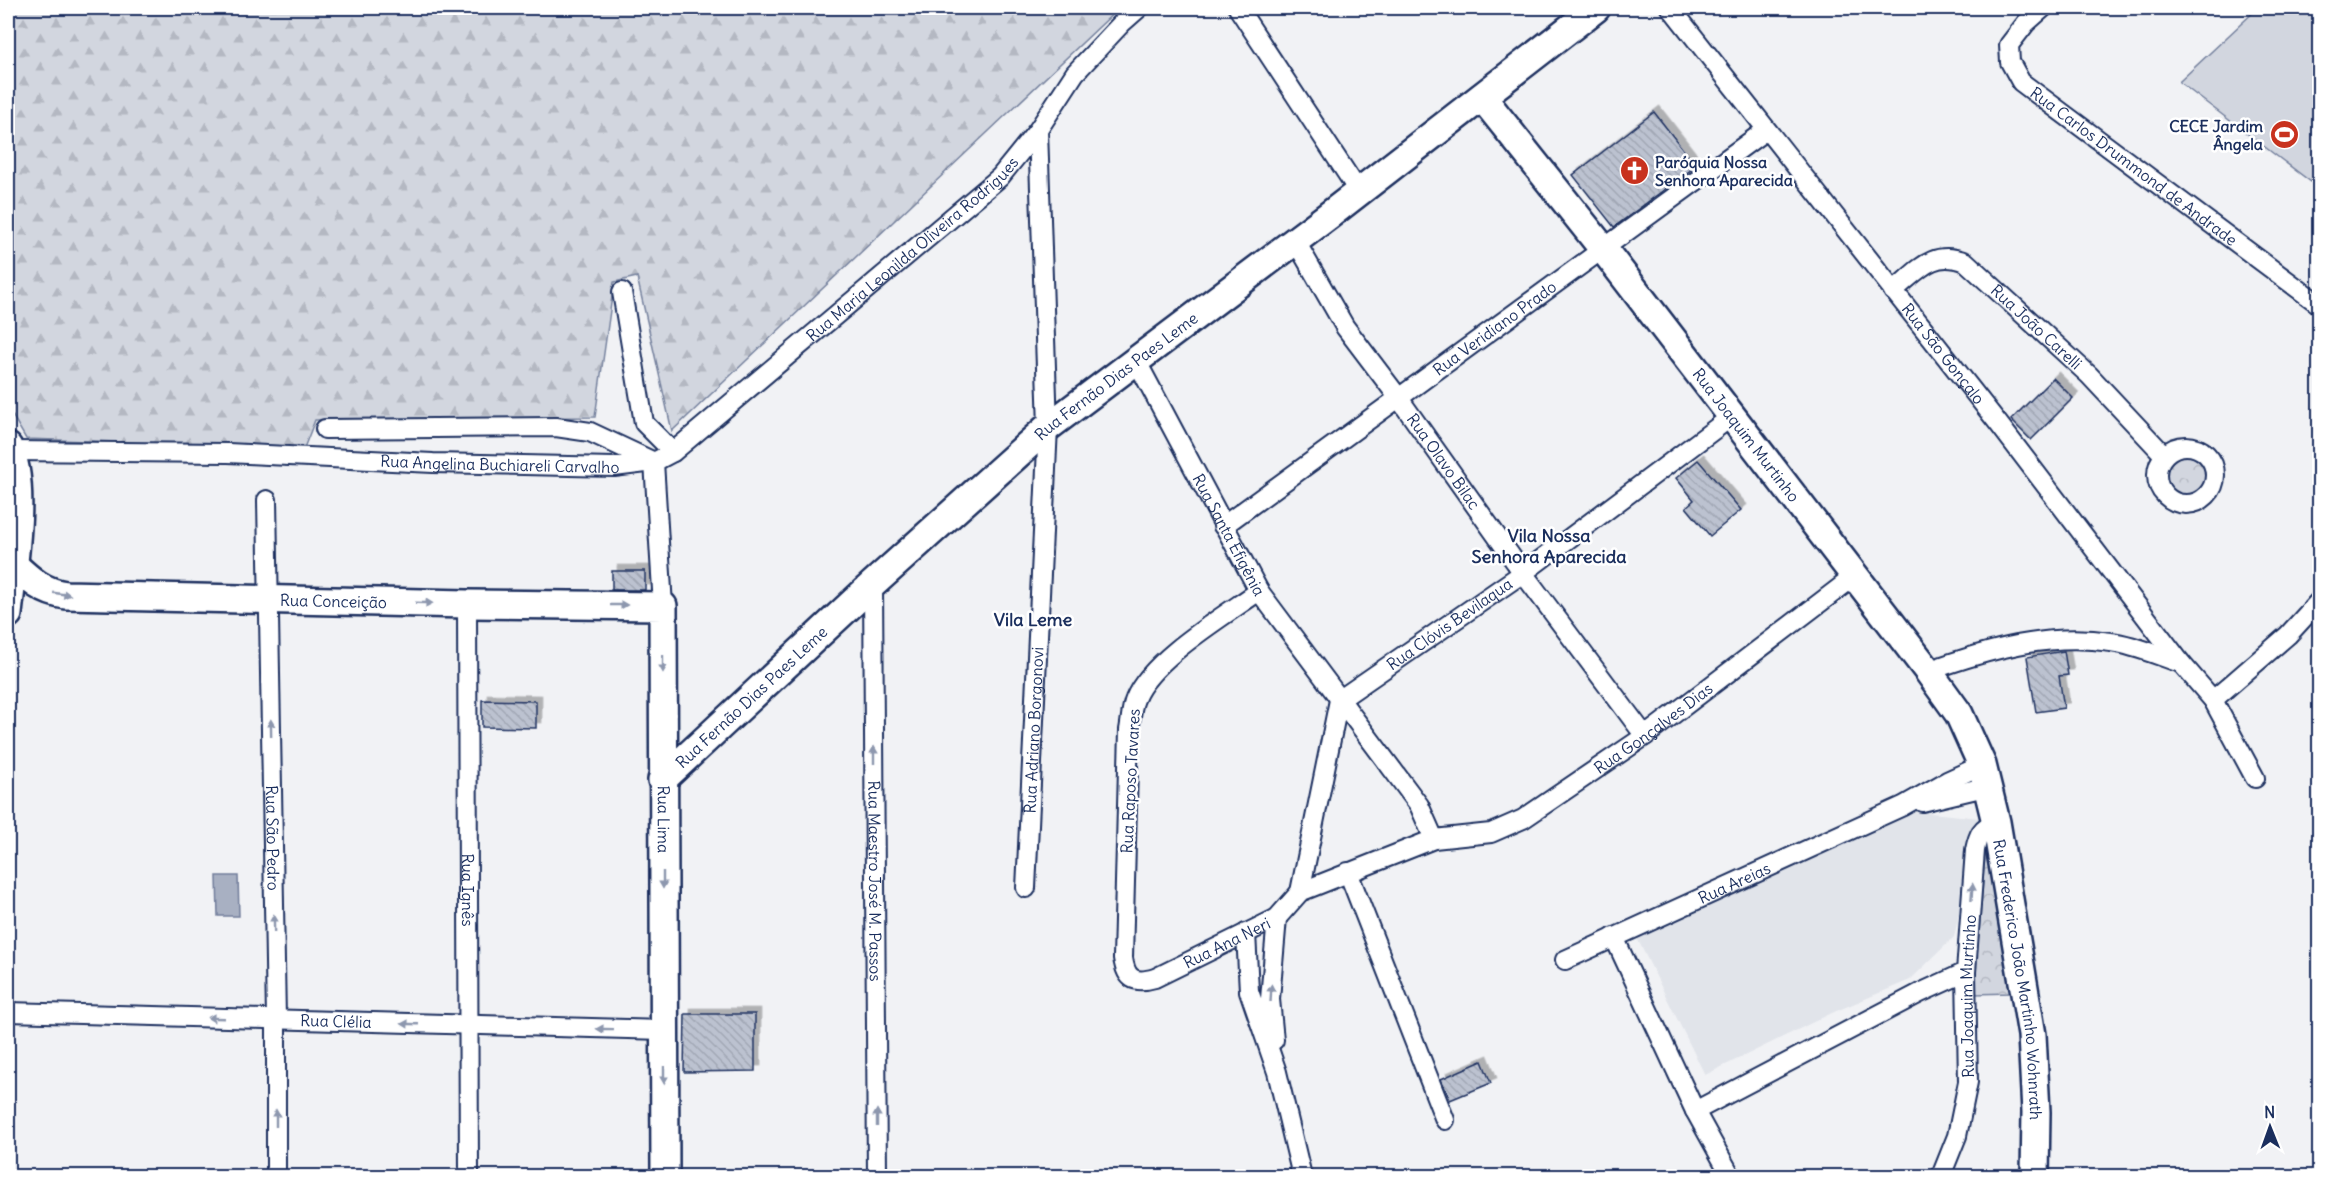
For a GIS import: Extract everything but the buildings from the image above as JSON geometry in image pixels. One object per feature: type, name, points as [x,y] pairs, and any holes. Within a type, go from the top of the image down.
[{"type":"main road","name":"Rua Fernão Dias Paes Leme","points":[[662,780],[873,584],[1048,427],[1359,192],[1596,8]]},
{"type":"main road","name":"Rua Joaquim Murtinho","points":[[1482,97],[1604,250],[1928,671],[1959,714],[1985,776]]},
{"type":"main road","points":[[8,450],[16,475],[17,506],[10,561],[8,614]]},
{"type":"main road","name":"Rua Conceição","points":[[10,561],[34,585],[54,594],[66,596],[663,606]]},
{"type":"main road","name":"Rua Lima","points":[[663,606],[665,1176]]},
{"type":"main road","name":"Rua Frederico João Martinho Wohnrath","points":[[1985,776],[1996,822],[2032,1035],[2036,1112],[2035,1176]]},
{"type":"street","name":"Rua Maria Leonilda Oliveira Rodrigues","points":[[654,462],[673,452],[1000,177],[1038,130],[1075,73],[1139,8]]},
{"type":"street","points":[[1238,8],[1359,192]]},
{"type":"street","name":"Rua São Gonçalo","points":[[1671,8],[1998,423],[2181,663],[2213,700],[2255,778]]},
{"type":"street","name":"Rua Carlos Drummond de Andrade","points":[[2043,8],[2026,22],[2009,45],[2010,62],[2021,82],[2319,304]]},
{"type":"street","name":"Rua Adriano Borgonovi","points":[[1026,888],[1048,427],[1038,130]]},
{"type":"street","name":"Rua Veridiano Prado","points":[[1223,526],[1766,130]]},
{"type":"street","name":"Rua Olavo Bilac","points":[[1295,240],[1346,327],[1523,573],[1645,736]]},
{"type":"street","name":"Rua João Carelli","points":[[1893,291],[1934,259],[1951,256],[1966,262],[2089,375],[2164,455]]},
{"type":"street","points":[[622,292],[644,423],[673,452]]},
{"type":"street","name":"Rua Santa Efigênia","points":[[1136,360],[1258,591],[1419,805],[1434,838]]},
{"type":"street","name":"Rua Clóvis Bevilaqua","points":[[1339,700],[1523,573],[1731,417]]},
{"type":"street","name":"Rua Angelina Buchiareli Carvalho","points":[[325,429],[556,427],[590,432],[654,462]]},
{"type":"street","name":"Rua Angelina Buchiareli Carvalho","points":[[8,450],[228,453],[548,466],[614,467],[654,462]]},
{"type":"street","name":"Rua Lima","points":[[654,462],[663,606]]},
{"type":"street","name":"Rua São Pedro","points":[[267,500],[276,1019],[276,1176]]},
{"type":"street","name":"Rua Gonçalves Dias","points":[[1434,838],[1491,833],[1523,819],[1645,736],[1855,576]]},
{"type":"street","name":"Rua Maestro José M. Passos","points":[[873,584],[877,1176]]},
{"type":"street","name":"Rua Raposo Tavares","points":[[1123,958],[1129,730],[1134,700],[1146,678],[1164,660],[1258,591]]},
{"type":"street","points":[[2213,700],[2288,634],[2319,600]]},
{"type":"street","name":"Rua Ignês","points":[[467,604],[469,1176]]},
{"type":"street","points":[[1928,671],[1975,654],[2024,643],[2061,639],[2112,642],[2181,663]]},
{"type":"street","points":[[1300,892],[1339,700]]},
{"type":"street","name":"Rua Areias","points":[[1565,960],[1903,806],[1947,781],[1985,776]]},
{"type":"street","name":"Rua Joaquim Murtinho","points":[[1941,1176],[1957,1136],[1968,1082],[1966,972],[1975,850],[1978,834],[1987,825],[1996,822]]},
{"type":"street","name":"Rua Ana Neri","points":[[1123,958],[1125,971],[1133,980],[1144,982],[1155,978],[1277,918],[1300,892],[1434,838]]},
{"type":"street","points":[[1348,872],[1445,1120]]},
{"type":"street","points":[[1277,918],[1270,999],[1277,1072]]},
{"type":"street","points":[[1246,933],[1249,991],[1277,1072],[1302,1176]]},
{"type":"street","points":[[1614,937],[1695,1111],[1731,1176]]},
{"type":"street","points":[[1695,1111],[1920,993],[1966,972]]},
{"type":"street","name":"Rua Clélia","points":[[8,1012],[664,1030]]},
{"type":"shaded area","points":[[1921,812],[1980,818],[1954,937],[1910,980],[1834,1012],[1705,1075],[1637,938],[1903,813]]},
{"type":"green space","points":[[8,8],[1119,8],[672,431],[637,277],[614,282],[595,417],[315,420],[304,448],[26,439],[8,408]]},
{"type":"green space","name":"CECE Jardim Ângela","points":[[2258,8],[2319,8],[2319,188],[2179,82]]},
{"type":"green space","points":[[2186,454],[2201,460],[2207,475],[2201,490],[2186,496],[2171,490],[2165,475],[2171,460]]},
{"type":"green space","points":[[1986,843],[2010,993],[1974,994]]},
{"type":"water","points":[[217,876],[238,876],[239,916],[218,916]]},
{"type":"place","name":"CECE Jardim Ângela","points":[[2284,135]]},
{"type":"place","name":"Paróquia Nossa Senhora Aparecida","points":[[1634,171]]},
{"type":"district","name":"Vila Nossa Senhora Aparecida","points":[[1549,546]]},
{"type":"district","name":"Vila Leme","points":[[1033,620]]}]
